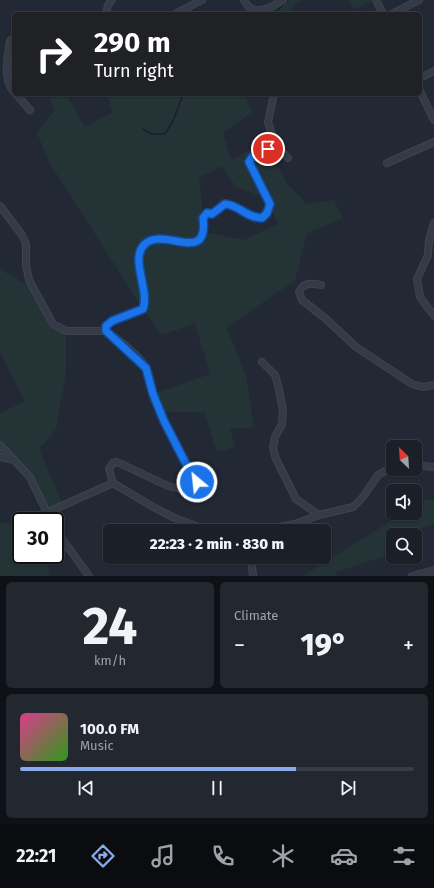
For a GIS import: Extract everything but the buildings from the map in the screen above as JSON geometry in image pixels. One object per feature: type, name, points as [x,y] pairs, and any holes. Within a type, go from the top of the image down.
[{"type":"street","points":[[106,12],[108,5],[112,0]]},
{"type":"street","points":[[179,12],[202,0]]},
{"type":"street","points":[[244,0],[250,11],[264,10],[283,0]]},
{"type":"street","points":[[376,0],[382,12]]},
{"type":"street","points":[[396,12],[419,0]]},
{"type":"street","points":[[12,40],[10,41],[6,75],[12,90]]},
{"type":"street","points":[[422,77],[434,71]]},
{"type":"street","points":[[422,95],[434,120]]},
{"type":"street","points":[[18,96],[30,110]]},
{"type":"street","points":[[274,96],[268,122],[275,143],[288,158]]},
{"type":"street","points":[[387,164],[434,142]]},
{"type":"street","points":[[106,331],[106,326],[112,321],[143,309],[144,294],[138,257],[141,248],[146,243],[158,238],[180,243],[194,242],[202,238],[205,232],[203,218],[207,213],[212,214],[225,204],[230,204],[256,218],[262,218],[267,213],[270,204],[249,162],[252,157],[262,150],[274,150]]},
{"type":"street","points":[[0,206],[22,235],[26,244],[26,265],[29,280],[53,324],[66,331],[106,331],[146,368],[153,394],[164,421],[197,482],[194,486],[189,488],[168,486],[117,462],[113,463],[110,469],[113,483],[188,524]]},
{"type":"street","points":[[434,223],[429,240],[428,255],[417,279],[420,297],[434,316]]},
{"type":"street","points":[[321,285],[306,284],[301,287],[299,292],[300,297],[326,319],[348,341],[412,384],[423,387],[434,385]]},
{"type":"street","points":[[262,362],[275,375],[280,397],[282,424],[275,437],[273,448],[276,459],[296,499],[319,515]]},
{"type":"street","points":[[0,445],[30,477],[46,512]]},
{"type":"street","points":[[0,457],[14,460]]},
{"type":"street","points":[[422,466],[434,467]]},
{"type":"street","points":[[294,524],[319,515],[352,507],[363,497],[378,475],[386,471]]},
{"type":"street","points":[[48,512],[113,483]]},
{"type":"street","points":[[64,541],[89,576]]},
{"type":"street","points":[[252,564],[253,576]]},
{"type":"street","points":[[412,576],[434,570]]},
{"type":"street","points":[[429,576],[434,575]]},
{"type":"shaded area","points":[[283,0],[302,0],[297,2],[290,12],[244,12],[249,8],[256,11]]},
{"type":"shaded area","points":[[349,0],[376,0],[354,9]]},
{"type":"shaded area","points":[[52,96],[67,96],[85,127],[113,112],[107,96],[246,96],[252,112],[223,133],[231,160],[249,150],[268,149],[288,185],[307,204],[334,200],[343,219],[307,233],[295,280],[227,328],[246,377],[254,427],[230,429],[235,447],[217,452],[205,413],[160,411],[153,394],[210,374],[195,323],[162,335],[143,309],[49,162],[37,133],[55,110],[49,98]],"holes":[[[222,166],[236,187],[267,198],[278,224],[244,240],[205,232],[199,178]]]},
{"type":"shaded area","points":[[0,269],[25,284],[33,286],[53,324],[66,331],[66,373],[56,429],[39,449],[63,505],[48,512],[46,512],[30,477],[14,460],[0,458],[0,413],[25,402],[0,351]]},
{"type":"shaded area","points":[[434,499],[434,524],[421,528],[386,528],[386,556],[336,572],[337,576],[303,576],[322,564],[331,564],[331,558],[392,520],[422,520],[422,501]]},
{"type":"shaded area","points":[[12,522],[12,564],[48,564],[49,576],[0,576],[0,523]]},
{"type":"waterway","points":[[276,12],[288,0]]},
{"type":"waterway","points":[[143,129],[152,134],[165,134],[173,121],[182,96]]},
{"type":"route","points":[[197,482],[194,473],[185,462],[164,421],[153,394],[149,374],[146,368],[142,362],[106,331],[106,326],[112,321],[143,309],[145,304],[138,257],[141,248],[146,243],[152,239],[158,238],[180,243],[194,242],[202,238],[205,232],[203,218],[207,213],[212,214],[225,204],[230,204],[256,218],[262,218],[267,213],[270,204],[268,198],[252,172],[249,162],[252,157],[262,150],[268,149]]}]
